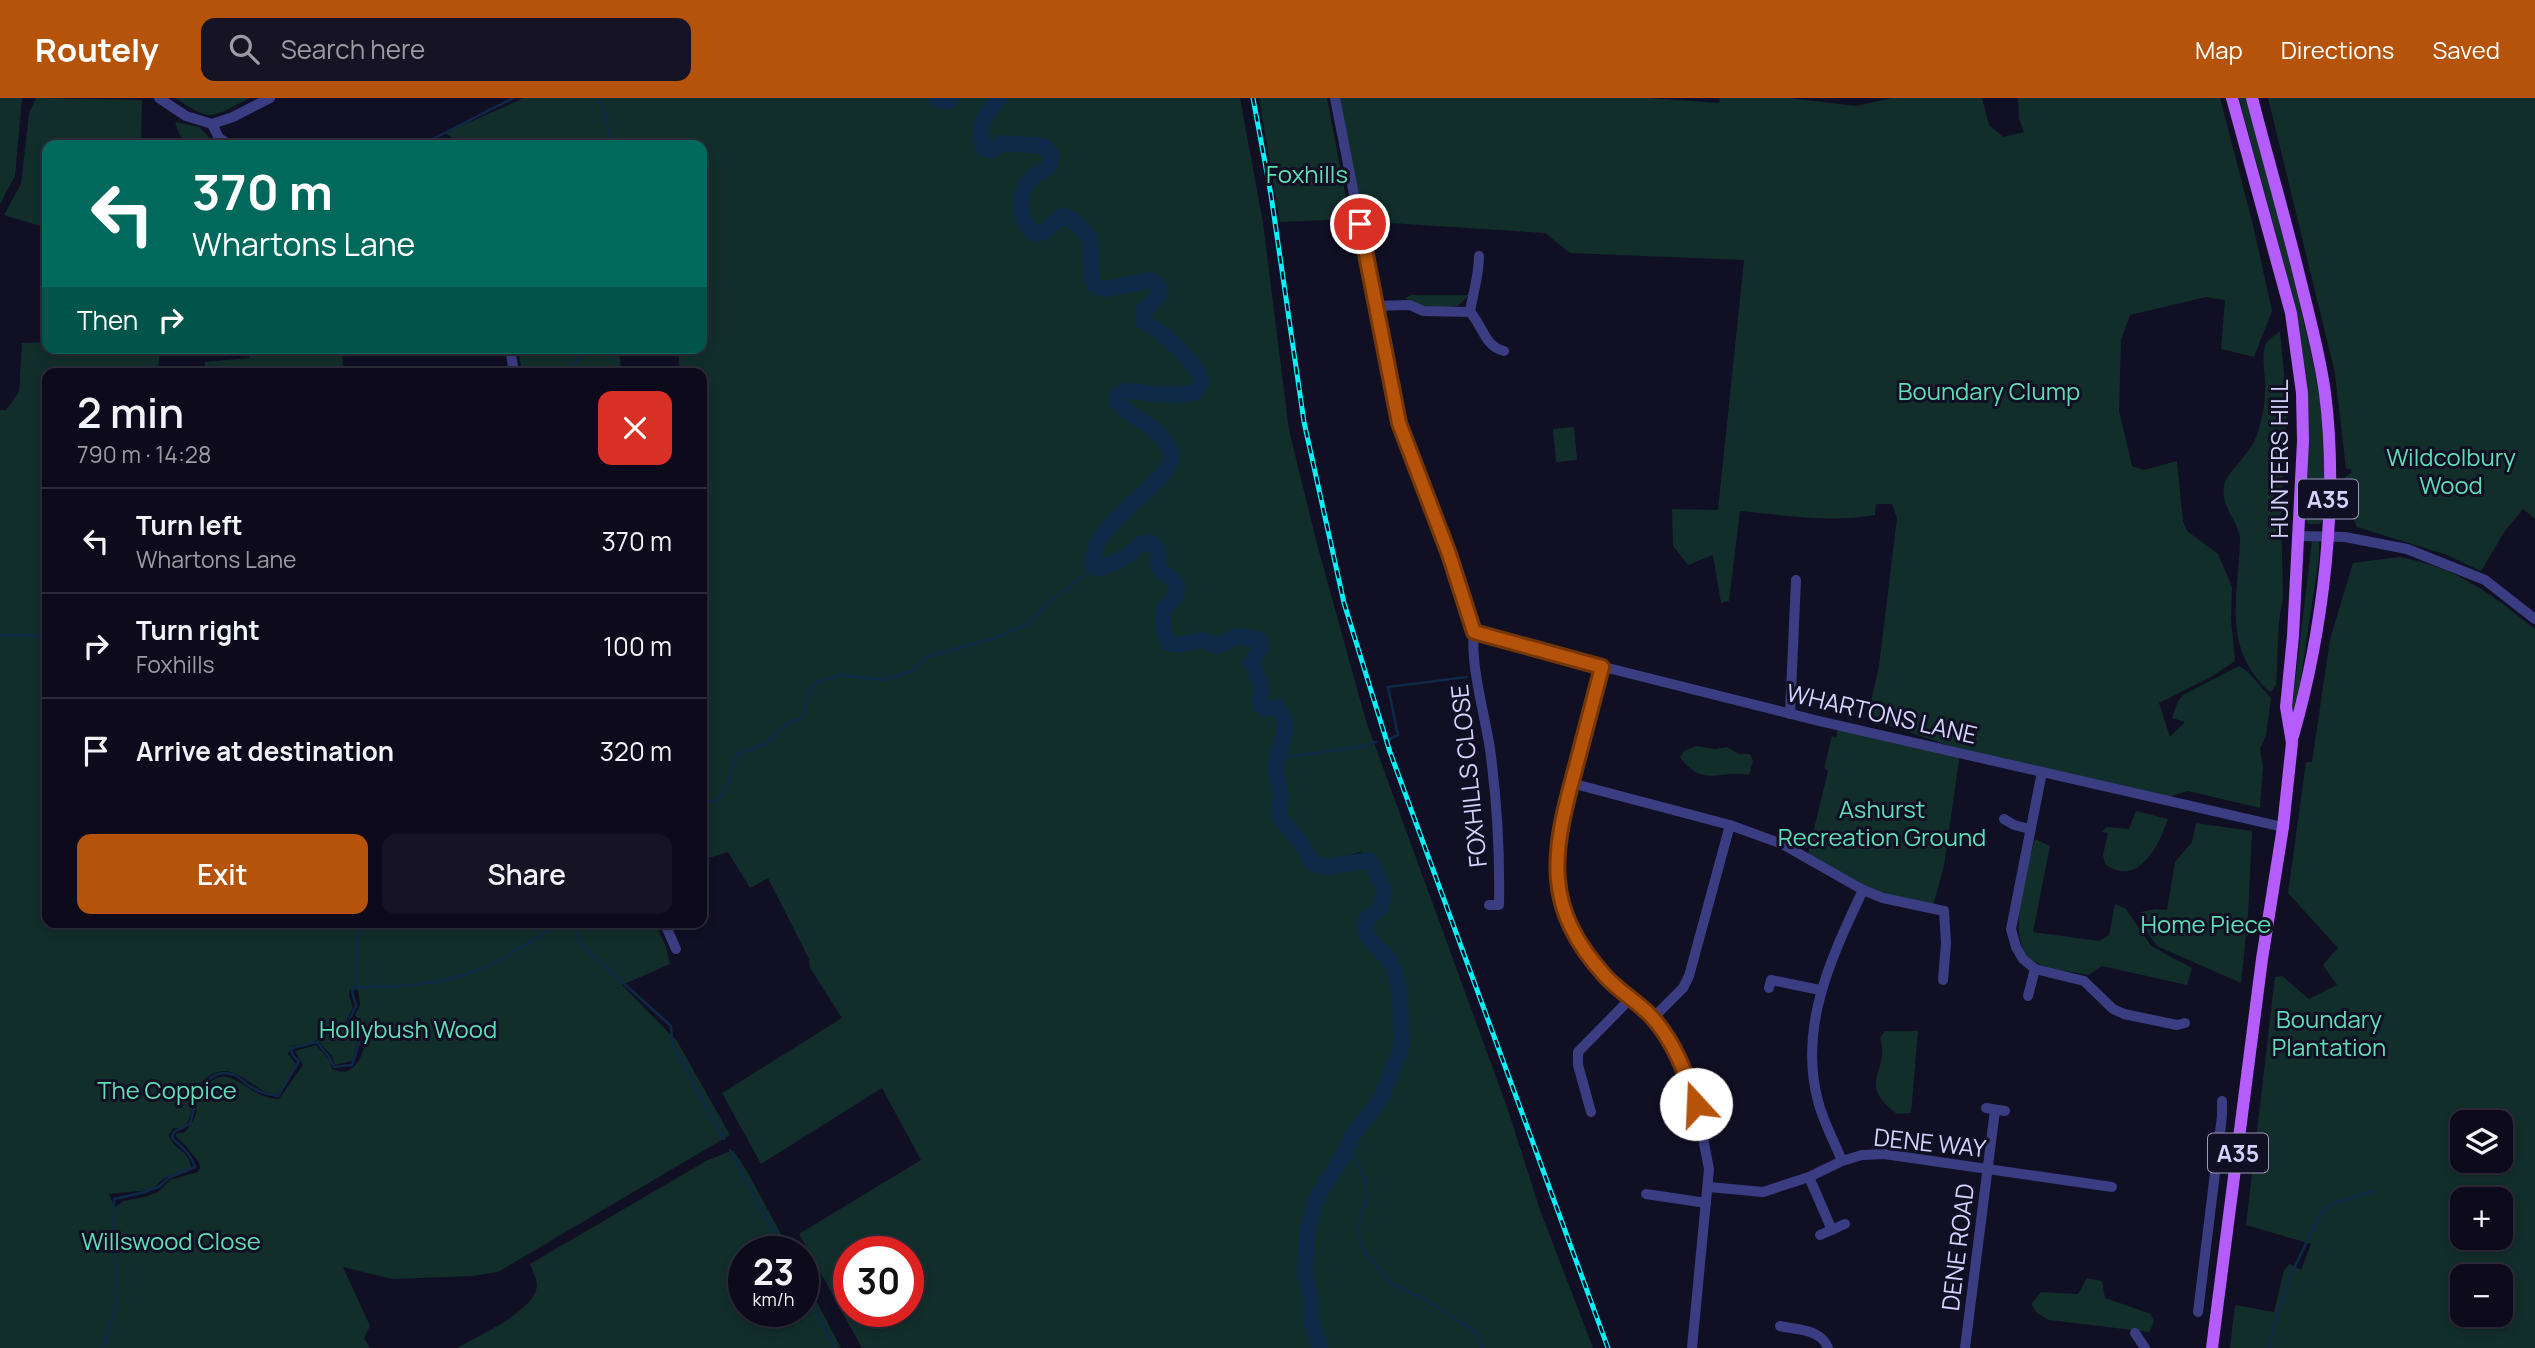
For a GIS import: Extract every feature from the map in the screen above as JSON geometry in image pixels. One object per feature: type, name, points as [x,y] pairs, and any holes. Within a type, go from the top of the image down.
[{"type":"main road","name":"HUNTERS HILL","points":[[2232,98],[2281,269],[2295,335],[2302,393],[2294,636],[2286,707],[2292,743]]},
{"type":"main road","name":"HUNTERS HILL","points":[[2252,98],[2317,346],[2325,394],[2329,444],[2328,537],[2305,693],[2292,743],[2283,827]]},
{"type":"main road","name":"A35","points":[[2212,1348],[2262,959],[2283,827]]},
{"type":"street","points":[[159,98],[186,116],[212,124],[233,117],[270,98]]},
{"type":"street","points":[[1335,98],[1400,425],[1449,554],[1474,632]]},
{"type":"street","points":[[212,124],[222,140]]},
{"type":"street","points":[[1479,256],[1479,274],[1470,312],[1489,343],[1504,351]]},
{"type":"street","points":[[1375,306],[1410,305],[1423,311],[1470,312]]},
{"type":"street","points":[[2299,536],[2378,542],[2407,549],[2466,570],[2485,580],[2535,619]]},
{"type":"street","points":[[1790,713],[1796,580]]},
{"type":"street","name":"WHARTONS LANE","points":[[1474,632],[1602,667],[1790,713],[2283,827]]},
{"type":"street","name":"FOXHILLS CLOSE","points":[[1474,632],[1474,653],[1490,752],[1498,825],[1500,905],[1489,905]]},
{"type":"street","points":[[1602,667],[1560,829],[1557,854],[1558,890],[1570,926],[1589,958],[1609,981],[1653,1018],[1684,1071],[1696,1102],[1706,1146],[1709,1187],[1692,1348]]},
{"type":"street","points":[[2042,772],[2011,929],[2016,947],[2023,959],[2035,969],[2084,981],[2113,1009],[2124,1014],[2177,1025],[2185,1023]]},
{"type":"street","points":[[1572,783],[1730,825],[1782,844],[1863,890],[1883,898],[1944,911],[1946,943],[1943,980]]},
{"type":"street","points":[[2004,819],[2030,830]]},
{"type":"street","points":[[1653,1018],[1683,988],[1689,976],[1730,825]]},
{"type":"street","points":[[1842,1161],[1819,1105],[1812,1073],[1813,1044],[1821,989],[1863,890]]},
{"type":"street","points":[[667,928],[676,949]]},
{"type":"street","points":[[2028,996],[2035,969]]},
{"type":"street","points":[[1771,980],[1821,989]]},
{"type":"street","points":[[1591,1112],[1578,1065],[1578,1052],[1630,999]]},
{"type":"street","points":[[2198,1312],[2222,1116],[2221,1101]]},
{"type":"street","name":"DENE ROAD","points":[[1965,1348],[1995,1110]]},
{"type":"street","name":"DENE WAY","points":[[1709,1187],[1763,1192],[1809,1177],[1842,1161],[1862,1155],[1884,1154],[2112,1187]]},
{"type":"street","points":[[1809,1177],[1832,1230]]},
{"type":"street","points":[[1646,1194],[1706,1203]]},
{"type":"street","points":[[2211,1204],[2231,1207]]},
{"type":"street","points":[[1820,1236],[1845,1224]]},
{"type":"street","points":[[1780,1326],[1818,1334],[1828,1348]]},
{"type":"street","points":[[2135,1333],[2145,1348]]},
{"type":"green space","points":[[0,98],[22,98],[15,176],[0,204]]},
{"type":"green space","points":[[36,98],[142,100],[141,140],[42,140],[42,226],[4,215],[21,184],[29,113]]},
{"type":"green space","points":[[175,98],[250,98],[212,115],[197,111]]},
{"type":"green space","points":[[524,98],[1240,98],[1263,223],[1289,430],[1366,721],[1507,1107],[1540,1210],[1593,1348],[862,1348],[850,1327],[924,1327],[924,1236],[833,1236],[833,1296],[819,1270],[819,1236],[799,1234],[921,1160],[882,1088],[761,1164],[722,1093],[842,1018],[810,968],[809,959],[768,878],[750,888],[728,852],[707,858],[707,368],[680,368],[678,354],[707,354],[707,140],[456,140],[445,133]],"holes":[[[1274,757],[1279,759],[1277,767],[1284,800],[1282,817],[1306,844],[1310,853],[1325,862],[1360,852],[1375,861],[1384,874],[1388,890],[1386,898],[1381,910],[1369,925],[1374,938],[1402,971],[1405,1010],[1401,1010],[1392,968],[1361,931],[1380,898],[1379,885],[1372,869],[1362,862],[1322,870],[1300,858],[1301,845],[1278,821],[1279,798],[1272,763]]]},
{"type":"green space","name":"Foxhills","points":[[1259,98],[1327,98],[1350,219],[1280,222]]},
{"type":"green space","name":"Boundary Clump","points":[[1335,98],[1649,98],[1719,103],[1720,98],[1789,98],[1856,106],[1892,98],[1982,98],[1989,125],[2003,137],[2024,132],[2019,119],[2018,98],[2220,98],[2272,311],[2254,357],[2221,349],[2225,300],[2206,297],[2130,315],[2121,340],[2119,411],[2132,466],[2144,470],[2177,461],[2183,521],[2187,531],[2218,554],[2232,587],[2231,619],[2235,661],[2211,677],[2159,703],[2170,737],[2185,722],[2172,718],[2183,695],[2239,666],[2248,672],[2271,698],[2266,736],[2260,748],[2263,768],[2260,808],[2188,791],[2168,797],[1950,746],[1867,718],[1879,666],[1897,518],[1892,504],[1876,504],[1875,515],[1842,518],[1807,518],[1740,511],[1729,601],[1721,603],[1713,555],[1688,565],[1673,546],[1672,509],[1718,510],[1744,260],[1570,253],[1545,233],[1359,221]]},
{"type":"green space","points":[[2239,98],[2247,98],[2319,389],[2326,455],[2324,514],[2323,521],[2319,524],[2308,524],[2305,518],[2308,406],[2297,312]]},
{"type":"green space","name":"Wildcolbury Wood","points":[[2268,98],[2535,98],[2535,519],[2523,509],[2505,531],[2481,571],[2447,555],[2357,527],[2345,502],[2344,478],[2351,473],[2351,469],[2346,469],[2335,373]]},
{"type":"green space","points":[[175,122],[199,127],[212,140],[183,140]]},
{"type":"green space","points":[[1411,295],[1469,295],[1458,306],[1426,308],[1405,298]]},
{"type":"green space","points":[[2280,331],[2287,406],[2281,515],[2283,597],[2276,685],[2271,692],[2264,687],[2246,661],[2236,627],[2240,537],[2225,500],[2224,486],[2258,432],[2264,401],[2265,346],[2269,339]]},
{"type":"green space","points":[[42,342],[42,354],[160,354],[158,368],[42,368],[42,928],[658,928],[670,964],[622,985],[677,1041],[730,1135],[498,1272],[473,1276],[392,1279],[343,1267],[370,1326],[364,1338],[370,1348],[0,1348],[0,410],[6,410],[19,392],[22,343]],"holes":[[[350,989],[358,990],[360,1005],[355,1015],[367,1032],[361,1055],[353,1068],[340,1072],[332,1069],[330,1061],[316,1045],[295,1051],[303,1065],[279,1099],[266,1097],[235,1080],[217,1078],[207,1085],[196,1100],[196,1113],[188,1128],[185,1132],[176,1134],[199,1162],[198,1172],[170,1180],[158,1192],[123,1201],[115,1208],[109,1194],[151,1190],[164,1178],[191,1168],[188,1158],[169,1135],[173,1128],[183,1129],[199,1087],[209,1076],[218,1072],[235,1073],[275,1095],[280,1092],[296,1064],[288,1054],[292,1046],[317,1040],[332,1056],[335,1065],[352,1061],[360,1034],[346,1026],[353,1008]]]},
{"type":"green space","points":[[249,354],[342,354],[343,368],[205,368],[205,362],[249,358]]},
{"type":"green space","points":[[519,354],[619,354],[621,368],[521,368]]},
{"type":"green space","points":[[1574,427],[1577,460],[1556,462],[1553,429]]},
{"type":"green space","points":[[2312,541],[2319,542],[2319,557],[2296,710],[2291,716]]},
{"type":"green space","name":"Boundary Plantation","points":[[2399,557],[2456,575],[2488,593],[2535,629],[2535,1348],[2230,1348],[2235,1305],[2274,1312],[2284,1270],[2290,1264],[2301,1270],[2311,1244],[2246,1225],[2275,977],[2282,976],[2309,999],[2337,985],[2323,965],[2338,948],[2288,893],[2306,762],[2312,762],[2330,639],[2353,563]]},
{"type":"green space","name":"Ashurst Recreation Ground","points":[[1839,725],[1960,753],[1944,866],[1932,909],[1883,898],[1807,858],[1828,771],[1824,768],[1832,736],[1836,737]]},
{"type":"green space","points":[[1696,746],[1715,749],[1727,747],[1739,754],[1750,754],[1753,761],[1749,775],[1713,776],[1697,772],[1688,767],[1680,757],[1684,751]]},
{"type":"green space","points":[[2136,811],[2168,819],[2159,841],[2146,861],[2128,871],[2117,870],[2105,864],[2103,855],[2108,833],[2102,832],[2107,827],[2129,829]]},
{"type":"green space","name":"Home Piece","points":[[2196,823],[2252,831],[2241,983],[2159,947],[2149,935],[2141,912],[2167,910],[2175,862],[2192,842]]},
{"type":"green space","points":[[2035,839],[2050,846],[2033,932],[2099,941],[2109,935],[2115,904],[2126,909],[2151,946],[2192,968],[2187,985],[2102,966],[2088,975],[2060,970],[2035,962],[2025,953],[2020,939],[2020,904]]},
{"type":"green space","points":[[1885,1031],[1918,1031],[1911,1113],[1897,1114],[1878,1093],[1876,1085],[1882,1050],[1880,1038]]},
{"type":"green space","points":[[733,1150],[782,1236],[728,1236],[728,1327],[819,1327],[819,1306],[841,1348],[457,1348],[504,1322],[527,1304],[537,1285],[530,1264],[706,1161]]},
{"type":"green space","points":[[2087,1278],[2102,1281],[2105,1298],[2151,1314],[2154,1322],[2149,1332],[2049,1320],[2037,1313],[2031,1304],[2041,1292],[2078,1294]]},
{"type":"waterway","points":[[431,140],[513,98]]},
{"type":"waterway","points":[[600,98],[611,140]]},
{"type":"waterway","points":[[936,98],[941,101],[951,98]]},
{"type":"waterway","points":[[1000,98],[983,122],[980,133],[983,148],[991,151],[1002,143],[1044,146],[1052,156],[1049,166],[1034,176],[1024,189],[1022,213],[1029,228],[1034,234],[1045,231],[1062,216],[1072,219],[1090,238],[1092,279],[1100,288],[1150,280],[1156,283],[1159,288],[1158,297],[1143,311],[1143,321],[1160,332],[1185,355],[1202,381],[1196,392],[1191,393],[1166,395],[1131,391],[1118,395],[1117,402],[1157,432],[1172,455],[1168,467],[1158,480],[1120,515],[1099,540],[1093,553],[1093,566],[1101,568],[1127,556],[1140,545],[1151,543],[1157,550],[1158,567],[1177,587],[1175,596],[1163,611],[1163,629],[1168,643],[1178,645],[1201,640],[1217,646],[1237,636],[1260,640],[1261,648],[1251,663],[1261,684],[1260,704],[1265,709],[1278,707],[1284,719],[1285,730],[1275,768],[1281,795],[1279,817],[1302,844],[1312,863],[1326,867],[1369,860],[1384,892],[1380,909],[1366,919],[1365,928],[1367,936],[1389,959],[1394,969],[1400,995],[1402,1045],[1381,1099],[1352,1136],[1314,1206],[1307,1234],[1305,1274],[1311,1299],[1311,1321],[1320,1348]]},
{"type":"waterway","points":[[574,364],[583,354]]},
{"type":"waterway","points":[[707,801],[719,799],[723,794],[737,754],[765,744],[787,724],[803,717],[809,689],[819,681],[840,675],[885,680],[912,671],[927,657],[991,639],[1026,625],[1093,566]]},
{"type":"waterway","points":[[0,635],[42,636]]},
{"type":"waterway","points":[[1387,740],[1398,735],[1388,687],[1467,677]]},
{"type":"waterway","points":[[1277,758],[1360,747],[1376,742]]},
{"type":"waterway","points":[[355,987],[358,928]]},
{"type":"waterway","points":[[103,1348],[116,1304],[114,1199],[145,1192],[160,1186],[168,1178],[195,1167],[189,1154],[172,1138],[174,1132],[190,1124],[198,1096],[208,1080],[224,1073],[235,1075],[255,1089],[278,1096],[299,1061],[293,1056],[291,1048],[317,1042],[334,1067],[352,1065],[361,1037],[359,1030],[348,1022],[356,1006],[352,991],[355,987],[420,984],[454,978],[503,958],[553,928]]},
{"type":"waterway","points":[[576,929],[580,944],[671,1026],[672,1044],[724,1139]]},
{"type":"waterway","points":[[1346,1149],[1357,1163],[1365,1181],[1367,1195],[1359,1224],[1359,1236],[1365,1252],[1391,1284],[1422,1298],[1470,1328],[1478,1336],[1482,1348]]},
{"type":"waterway","points":[[730,1150],[776,1236]]},
{"type":"waterway","points":[[2268,1348],[2289,1279],[2320,1214],[2337,1203],[2373,1191]]},
{"type":"waterway","points":[[819,1318],[835,1348]]},
{"type":"railway","points":[[1253,98],[1271,195],[1304,422],[1344,603],[1390,752],[1608,1348]]},
{"type":"route","points":[[1360,224],[1399,423],[1463,593],[1474,632],[1602,667],[1560,829],[1556,863],[1558,890],[1570,926],[1594,964],[1615,987],[1647,1012],[1659,1026],[1684,1071],[1696,1104]]},
{"type":"park label","name":"Hollybush Wood","points":[[408,1028]]},
{"type":"park label","name":"The Coppice","points":[[167,1089]]},
{"type":"park label","name":"Willswood Close","points":[[171,1240]]}]
